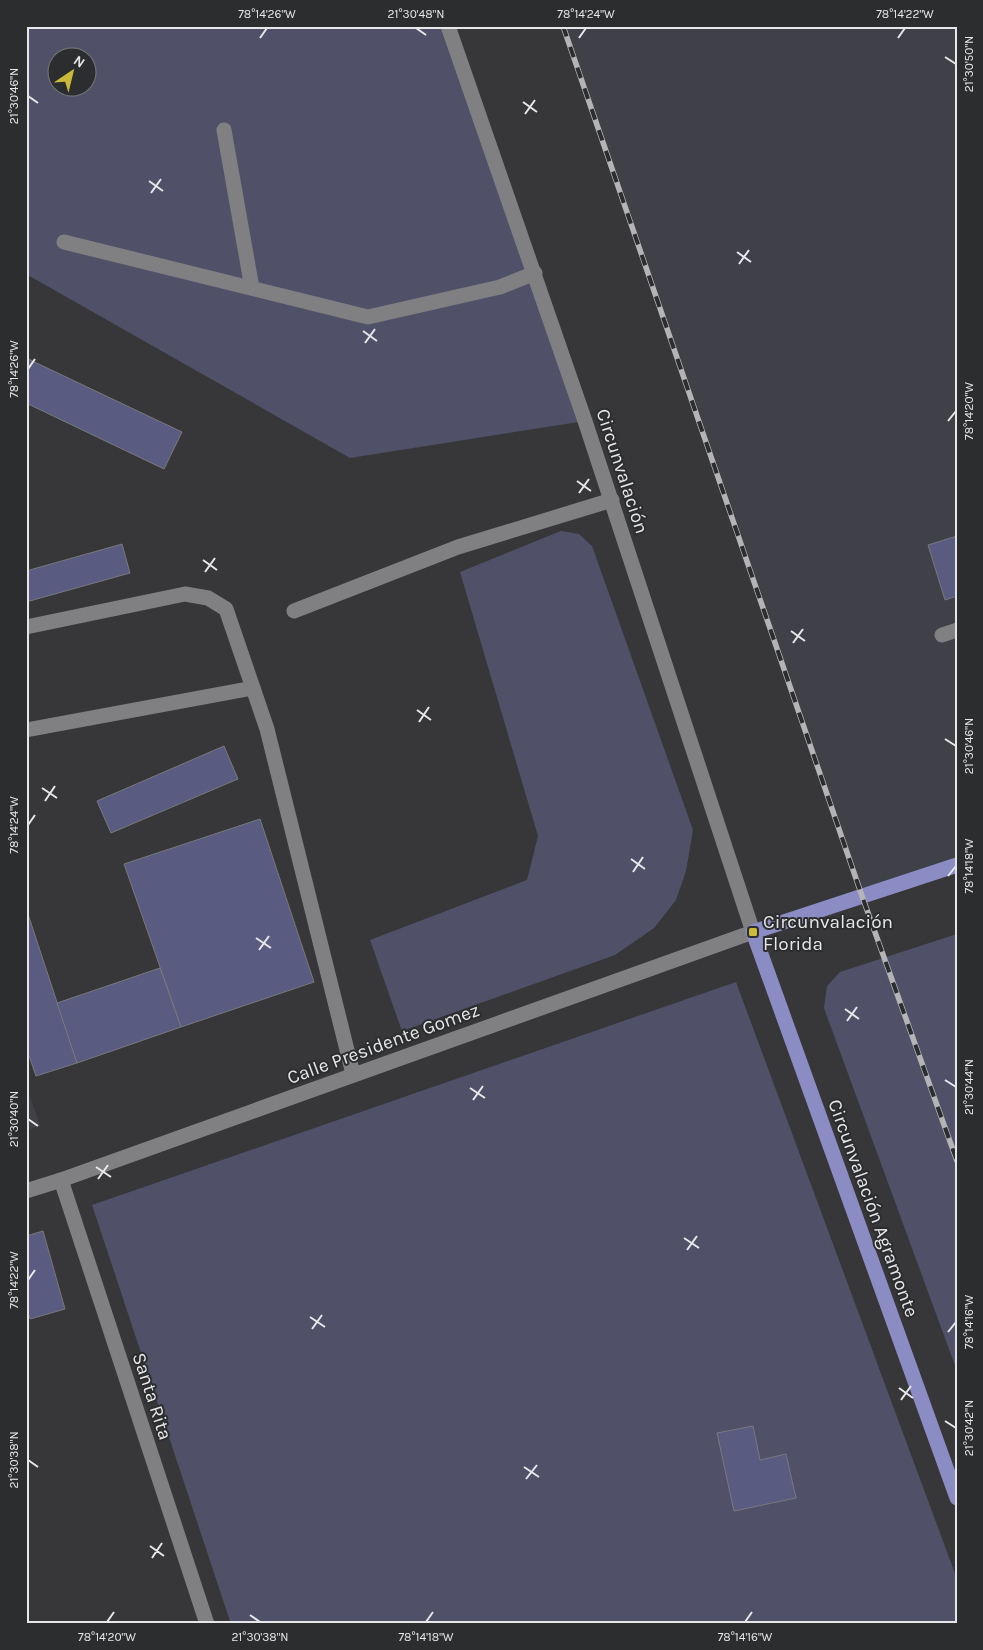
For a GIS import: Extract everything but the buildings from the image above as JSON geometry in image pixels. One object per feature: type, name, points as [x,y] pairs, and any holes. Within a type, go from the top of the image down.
[{"type":"main road","points":[[753,932],[957,865]]},
{"type":"main road","name":"Circunvalación Agramonte","points":[[753,932],[957,1498]]},
{"type":"street","name":"Circunvalación","points":[[448,26],[612,500],[753,932]]},
{"type":"street","points":[[224,130],[252,288]]},
{"type":"street","points":[[64,242],[368,317],[500,287],[535,273]]},
{"type":"street","points":[[294,611],[458,547],[612,500]]},
{"type":"street","points":[[26,627],[185,594],[208,598],[226,609],[267,729],[353,1074]]},
{"type":"street","points":[[26,730],[253,688]]},
{"type":"street","name":"Calle Presidente Gomez","points":[[26,1191],[753,932]]},
{"type":"street","name":"Santa Rita","points":[[61,1180],[207,1624]]},
{"type":"shaded area","points":[[26,26],[447,26],[585,421],[350,458],[26,274]]},
{"type":"shaded area","points":[[563,26],[957,26],[957,865],[862,896]]},
{"type":"shaded area","points":[[561,531],[579,534],[592,546],[693,830],[686,871],[676,900],[654,928],[615,955],[402,1031],[370,940],[527,880],[538,836],[460,572]]},
{"type":"shaded area","points":[[957,934],[957,1371],[824,1008],[827,986],[840,972]]},
{"type":"shaded area","points":[[736,982],[957,1579],[957,1624],[231,1624],[92,1205]]},
{"type":"shaded area","points":[[26,1084],[40,1126],[26,1131]]},
{"type":"railway","points":[[563,26],[862,896],[957,1161]]},
{"type":"place","name":"Circunvalación Florida","points":[[753,932]]}]
